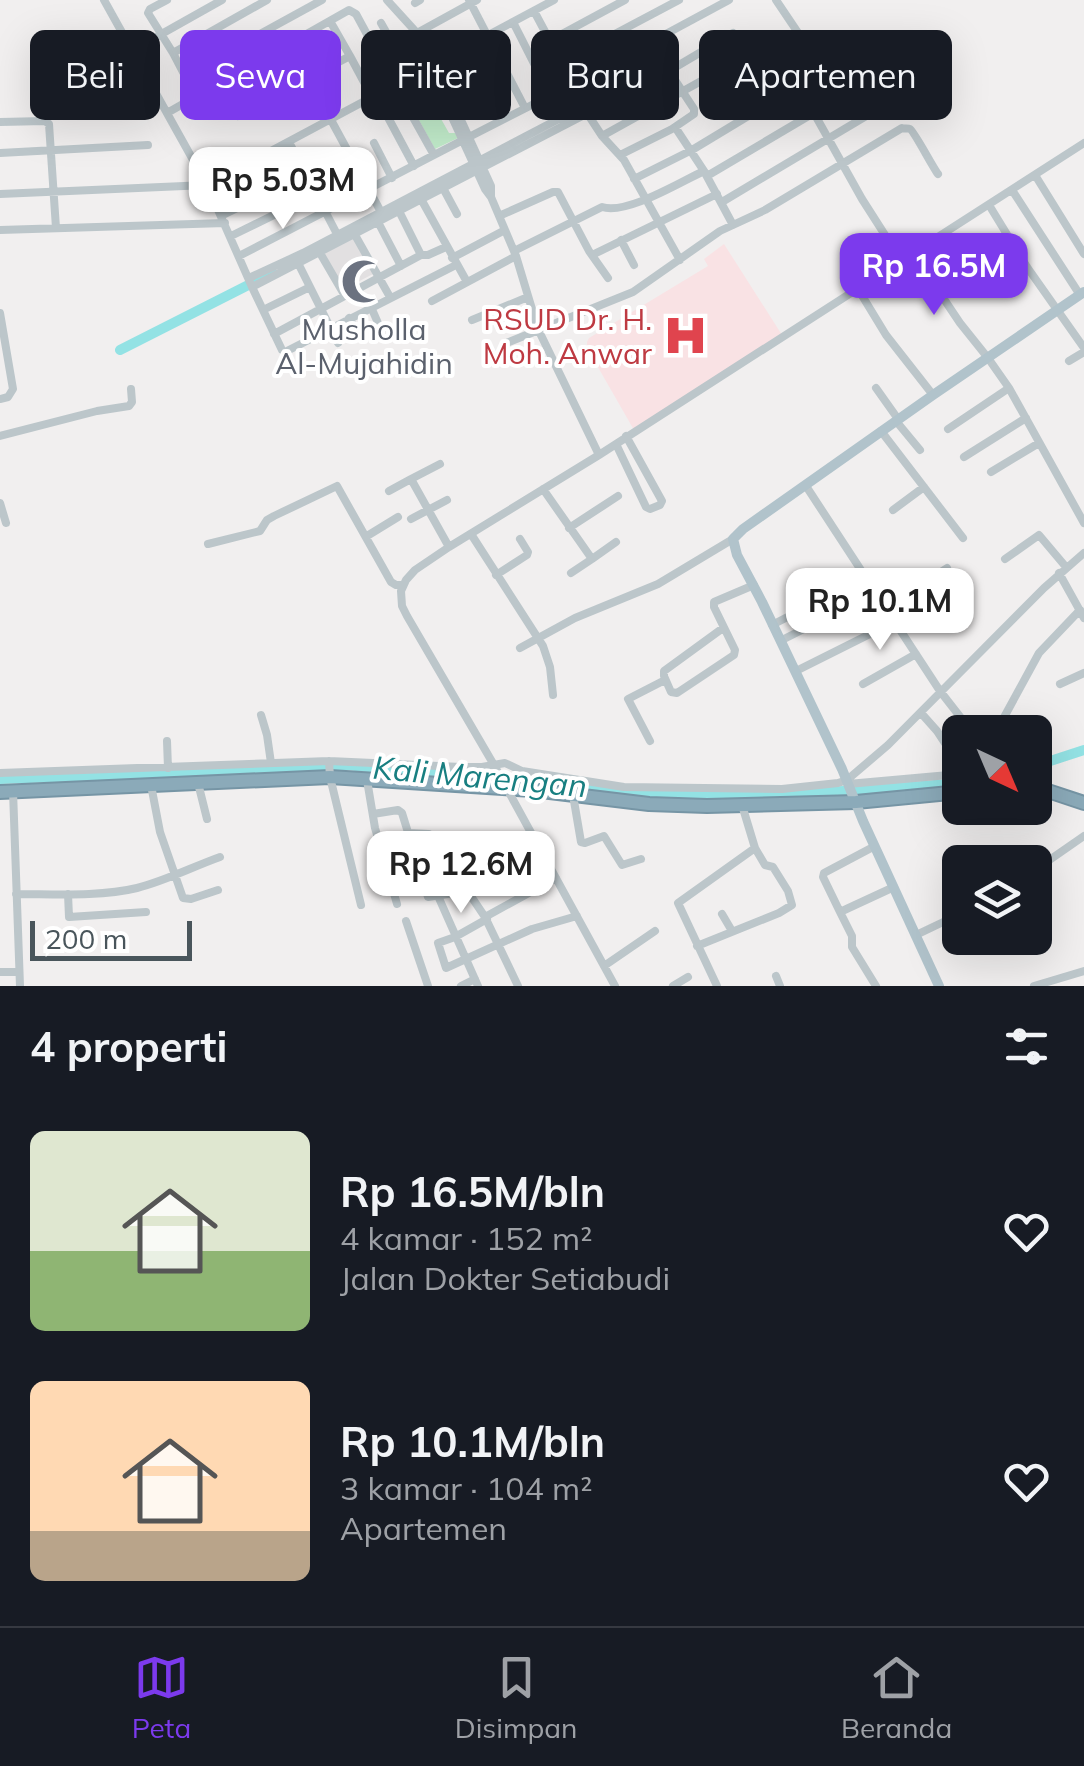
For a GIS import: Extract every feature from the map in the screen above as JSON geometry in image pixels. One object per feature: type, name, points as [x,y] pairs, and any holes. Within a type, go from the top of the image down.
[{"type":"highway","points":[[7,792],[198,783],[330,768],[367,780],[505,785],[649,804],[742,805],[942,793]]},
{"type":"highway","points":[[1052,791],[1084,803]]},
{"type":"main road","points":[[939,986],[796,671],[737,555],[733,539],[932,395],[1082,293]]},
{"type":"street","points":[[104,0],[121,30]]},
{"type":"street","points":[[167,0],[148,13],[180,66]]},
{"type":"street","points":[[161,34],[222,0]]},
{"type":"street","points":[[173,53],[267,0]]},
{"type":"street","points":[[267,30],[322,0]]},
{"type":"street","points":[[387,0],[413,30]]},
{"type":"street","points":[[498,30],[554,0]]},
{"type":"street","points":[[568,30],[625,0]]},
{"type":"street","points":[[622,30],[680,0]]},
{"type":"street","points":[[702,0],[708,11]]},
{"type":"street","points":[[673,30],[728,0]]},
{"type":"street","points":[[776,0],[797,30]]},
{"type":"street","points":[[421,30],[472,1],[486,30]]},
{"type":"street","points":[[205,9],[216,28]]},
{"type":"street","points":[[314,30],[352,10],[364,30]]},
{"type":"street","points":[[534,11],[544,30]]},
{"type":"street","points":[[330,21],[361,74]]},
{"type":"street","points":[[513,22],[531,57]]},
{"type":"street","points":[[381,24],[385,30]]},
{"type":"street","points":[[341,61],[350,56]]},
{"type":"street","points":[[511,79],[526,108]]},
{"type":"street","points":[[602,136],[699,83]]},
{"type":"street","points":[[620,155],[694,114],[679,88]]},
{"type":"street","points":[[160,100],[207,185],[285,352],[454,262],[504,230]]},
{"type":"street","points":[[167,113],[180,106]]},
{"type":"street","points":[[239,256],[531,106]]},
{"type":"street","points":[[0,194],[207,185],[331,120],[381,212]]},
{"type":"street","points":[[388,120],[414,166]]},
{"type":"street","points":[[414,120],[434,155]]},
{"type":"street","points":[[458,120],[515,253],[538,329],[599,455]]},
{"type":"street","points":[[251,283],[381,212],[566,120]]},
{"type":"street","points":[[592,120],[620,155],[680,260]]},
{"type":"street","points":[[634,178],[742,120]]},
{"type":"street","points":[[432,301],[602,208],[611,210],[646,199],[706,174],[800,120]]},
{"type":"street","points":[[819,120],[900,260]]},
{"type":"street","points":[[592,255],[719,198],[859,120]]},
{"type":"street","points":[[0,122],[47,122],[50,126],[56,228]]},
{"type":"street","points":[[675,127],[733,225]]},
{"type":"street","points":[[504,344],[633,292],[720,231],[765,210],[902,128],[912,131],[938,174]]},
{"type":"street","points":[[289,142],[339,238]]},
{"type":"street","points":[[374,143],[392,178]]},
{"type":"street","points":[[615,986],[495,766],[407,616],[401,598],[403,585],[416,570],[448,547],[599,455],[1084,144]]},
{"type":"street","points":[[0,153],[148,145]]},
{"type":"street","points":[[251,283],[320,254],[339,238],[355,235],[478,165]]},
{"type":"street","points":[[0,230],[223,219],[305,172]]},
{"type":"street","points":[[1035,176],[1084,254]]},
{"type":"street","points":[[443,188],[458,214]]},
{"type":"street","points":[[1012,190],[1082,293]]},
{"type":"street","points":[[500,216],[555,192],[560,194],[608,278]]},
{"type":"street","points":[[231,236],[317,194]]},
{"type":"street","points":[[421,200],[466,282]]},
{"type":"street","points":[[990,205],[1084,350],[1069,361]]},
{"type":"street","points":[[399,211],[422,255]]},
{"type":"street","points":[[409,230],[432,219]]},
{"type":"street","points":[[378,222],[401,266]]},
{"type":"street","points":[[355,235],[390,297]]},
{"type":"street","points":[[621,240],[634,265]]},
{"type":"street","points":[[274,334],[422,255],[446,247]]},
{"type":"street","points":[[320,254],[345,296]]},
{"type":"street","points":[[913,254],[1009,388],[1084,523]]},
{"type":"street","points":[[299,264],[338,343]]},
{"type":"street","points":[[263,310],[310,287]]},
{"type":"street","points":[[858,289],[886,335],[932,395]]},
{"type":"street","points":[[472,320],[528,296]]},
{"type":"street","points":[[371,307],[378,323]]},
{"type":"street","points":[[0,314],[4,370],[12,393],[0,399]]},
{"type":"street","points":[[349,318],[358,332]]},
{"type":"street","points":[[876,388],[920,450]]},
{"type":"street","points":[[948,428],[1009,388]]},
{"type":"street","points":[[0,436],[97,410],[129,406],[131,389]]},
{"type":"street","points":[[964,458],[1026,418]]},
{"type":"street","points":[[882,431],[963,538]]},
{"type":"street","points":[[616,444],[646,507],[660,505],[662,500],[626,436]]},
{"type":"street","points":[[992,472],[1039,443]]},
{"type":"street","points":[[388,491],[440,464]]},
{"type":"street","points":[[412,479],[448,547]]},
{"type":"street","points":[[208,544],[260,531],[274,516],[337,486],[391,582],[403,585]]},
{"type":"street","points":[[806,486],[959,715]]},
{"type":"street","points":[[893,510],[924,487]]},
{"type":"street","points":[[543,488],[592,560]]},
{"type":"street","points":[[570,528],[618,496]]},
{"type":"street","points":[[411,518],[447,500]]},
{"type":"street","points":[[0,503],[6,523]]},
{"type":"street","points":[[367,536],[398,517]]},
{"type":"street","points":[[471,534],[546,652],[552,695]]},
{"type":"street","points":[[1005,559],[1040,534],[1063,570],[1082,614],[1039,653],[1005,715]]},
{"type":"street","points":[[520,648],[575,618],[658,584],[733,539]]},
{"type":"street","points":[[496,575],[527,555],[520,540]]},
{"type":"street","points":[[572,573],[616,542]]},
{"type":"street","points":[[848,782],[1084,553]]},
{"type":"street","points":[[884,608],[948,568]]},
{"type":"street","points":[[772,625],[865,577]]},
{"type":"street","points":[[723,628],[664,671],[671,692],[677,693],[734,656],[735,650],[714,602],[754,585]]},
{"type":"street","points":[[780,641],[875,594]]},
{"type":"street","points":[[796,671],[894,622]]},
{"type":"street","points":[[863,684],[916,654]]},
{"type":"street","points":[[1060,684],[1084,673]]},
{"type":"street","points":[[650,742],[628,699],[665,680]]},
{"type":"street","points":[[921,713],[942,737]]},
{"type":"street","points":[[261,715],[271,763]]},
{"type":"street","points":[[167,741],[168,768]]},
{"type":"street","points":[[0,773],[271,763],[330,768],[505,763],[522,771],[624,786],[782,789],[942,775]]},
{"type":"street","points":[[330,768],[361,905]]},
{"type":"street","points":[[367,780],[397,904]]},
{"type":"street","points":[[198,783],[207,819]]},
{"type":"street","points":[[151,785],[160,832],[184,899],[218,890]]},
{"type":"street","points":[[7,792],[20,986]]},
{"type":"street","points":[[573,795],[581,842],[604,836],[622,864],[641,860]]},
{"type":"street","points":[[698,946],[792,905],[788,890],[756,848],[742,805]]},
{"type":"street","points":[[373,814],[400,811],[426,896],[466,890]]},
{"type":"street","points":[[408,833],[429,834],[486,918],[518,986]]},
{"type":"street","points":[[1052,858],[1084,836]]},
{"type":"street","points":[[875,846],[823,876],[852,935],[852,947],[876,986]]},
{"type":"street","points":[[717,986],[679,901],[756,848]]},
{"type":"street","points":[[16,894],[137,888],[220,857]]},
{"type":"street","points":[[556,878],[438,944],[445,966],[448,968],[532,929],[577,916]]},
{"type":"street","points":[[840,912],[894,888]]},
{"type":"street","points":[[68,894],[69,916],[146,912]]},
{"type":"street","points":[[438,896],[476,982],[462,986]]},
{"type":"street","points":[[722,914],[732,931]]},
{"type":"street","points":[[406,920],[428,986]]},
{"type":"street","points":[[916,935],[942,923]]},
{"type":"street","points":[[604,966],[655,931]]},
{"type":"street","points":[[1035,986],[1084,971]]},
{"type":"street","points":[[0,972],[19,972]]},
{"type":"street","points":[[776,976],[780,986]]},
{"type":"street","points":[[673,986],[688,977]]},
{"type":"shaded area","points":[[354,238],[375,273],[342,290],[323,254]]},
{"type":"shaded area","name":"RSUD Dr. H. Moh. Anwar","points":[[724,244],[782,335],[634,430],[587,342],[708,266],[704,259]]},
{"type":"green space","points":[[419,120],[442,120],[449,133],[458,138],[435,149]]},
{"type":"waterway","points":[[120,350],[272,273]]},
{"type":"waterway","name":"Kali Marengan","points":[[1052,760],[1084,750]]},
{"type":"waterway","name":"Kali Marengan","points":[[0,779],[346,765],[626,792],[710,796],[942,784]]},
{"type":"place","name":"Musholla Al-Mujahidin","points":[[364,282]]},
{"type":"place","name":"RSUD Dr. H. Moh. Anwar","points":[[685,336]]}]
